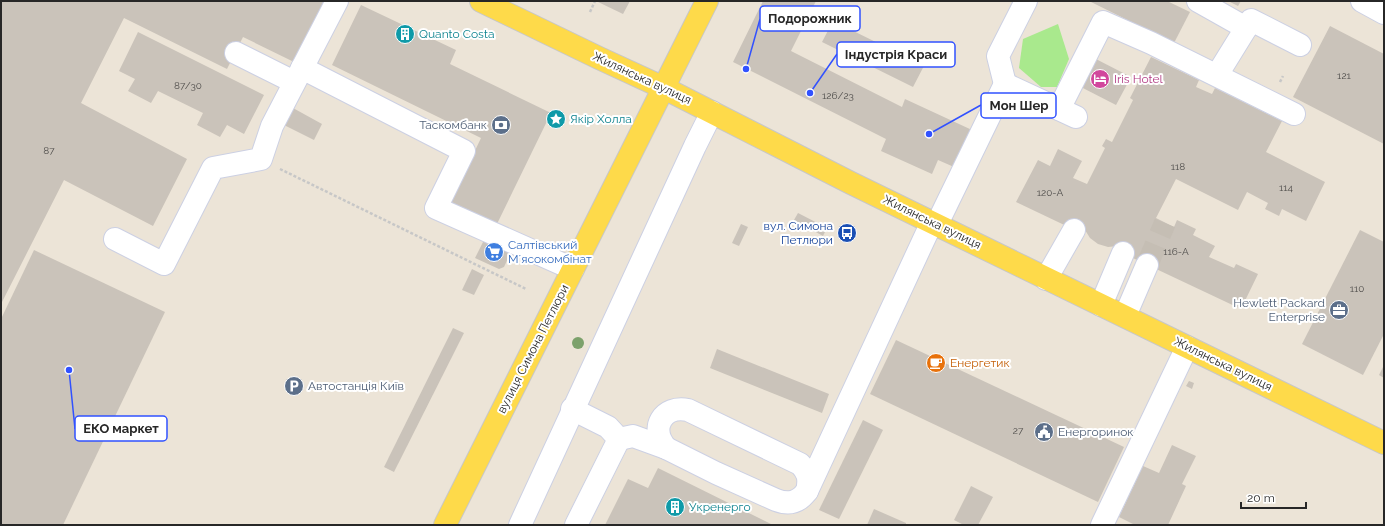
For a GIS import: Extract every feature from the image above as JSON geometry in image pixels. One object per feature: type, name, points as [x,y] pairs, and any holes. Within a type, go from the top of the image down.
[{"type":"main road","name":"Жилянська вулиця","points":[[481,1],[664,88],[1046,279],[1384,443]]},
{"type":"main road","name":"вулиця Симона Петлюри","points":[[445,525],[707,1]]},
{"type":"street","points":[[115,239],[164,264],[213,168],[261,159],[272,126],[337,1]]},
{"type":"street","points":[[572,410],[626,437],[666,448],[716,473],[783,503],[797,501],[803,497],[934,223],[1005,84],[998,56],[1026,1]]},
{"type":"street","points":[[1198,1],[1246,28]]},
{"type":"street","points":[[1362,1],[1384,13]]},
{"type":"street","points":[[1217,75],[1251,20],[1300,45]]},
{"type":"street","points":[[1005,84],[1068,113],[1103,22],[1151,43],[1294,114]]},
{"type":"street","points":[[236,53],[298,75],[464,151],[436,208],[573,269]]},
{"type":"street","points":[[520,525],[572,410],[712,112]]},
{"type":"street","points":[[1046,279],[1074,230]]},
{"type":"street","points":[[1101,305],[1123,253]]},
{"type":"street","points":[[1125,316],[1147,265]]},
{"type":"street","points":[[1102,525],[1187,347]]},
{"type":"street","points":[[626,437],[644,434],[654,428],[666,413],[673,409],[681,408],[688,410],[800,464],[805,469],[808,476],[809,483],[807,490]]},
{"type":"street","points":[[661,420],[658,427],[658,435],[666,448]]},
{"type":"street","points":[[576,525],[626,437]]},
{"type":"path","points":[[590,12],[595,1]]},
{"type":"path","points":[[261,159],[526,289]]},
{"type":"green space","points":[[1058,24],[1069,59],[1057,87],[1041,87],[1019,68],[1023,39]]},
{"type":"building","points":[[1,1],[324,1],[294,62],[243,37],[227,69],[124,18],[81,103],[187,159],[153,226],[64,180],[1,304]]},
{"type":"building","points":[[596,1],[630,1],[623,14]]},
{"type":"building","points":[[763,1],[816,1],[791,51],[902,107],[905,99],[972,130],[954,167],[938,160],[932,174],[881,151],[886,139],[733,62]]},
{"type":"building","points":[[1089,1],[1167,1],[1190,12],[1174,43]]},
{"type":"building","points":[[1228,1],[1241,1],[1238,6]]},
{"type":"building","name":"Таскомбанк","points":[[361,5],[456,50],[450,64],[551,113],[496,226],[450,203],[481,138],[332,65]]},
{"type":"building","points":[[833,21],[890,49],[892,45],[926,62],[913,87],[822,42]]},
{"type":"building","points":[[1330,26],[1384,54],[1384,144],[1293,97]]},
{"type":"building","points":[[138,32],[264,95],[244,134],[227,125],[220,137],[197,125],[203,113],[158,91],[151,103],[128,91],[135,79],[119,71]]},
{"type":"building","points":[[1092,57],[1131,77],[1116,105],[1077,85]]},
{"type":"building","points":[[1151,57],[1199,80],[1196,87],[1212,94],[1215,88],[1282,121],[1266,152],[1325,182],[1306,221],[1282,209],[1279,216],[1265,209],[1268,203],[1247,192],[1238,210],[1176,179],[1156,218],[1174,227],[1177,220],[1196,229],[1193,235],[1215,246],[1209,257],[1234,268],[1236,264],[1258,274],[1241,309],[1118,251],[1118,246],[1108,247],[1098,244],[1090,238],[1085,230],[1079,232],[1016,202],[1038,160],[1050,166],[1058,149],[1082,161],[1073,178],[1087,184],[1105,148],[1102,146],[1106,139],[1112,142],[1133,100],[1130,98]]},
{"type":"building","points":[[293,108],[322,124],[314,140],[284,125]]},
{"type":"building","points":[[798,213],[827,228],[823,236],[794,220]]},
{"type":"building","points":[[741,224],[748,227],[739,246],[732,243]]},
{"type":"building","points":[[1360,230],[1384,242],[1384,334],[1363,375],[1302,344]]},
{"type":"building","name":"Салтівський Мʼясокомбінат","points":[[485,238],[508,249],[510,254],[504,267],[499,269],[475,258]]},
{"type":"building","points":[[34,250],[165,312],[63,525],[1,525],[1,319]]},
{"type":"building","points":[[472,269],[484,275],[474,295],[462,290]]},
{"type":"building","points":[[453,328],[464,333],[394,472],[384,467]]},
{"type":"building","points":[[896,340],[1124,447],[1098,502],[870,394]]},
{"type":"building","points":[[717,349],[829,394],[822,413],[710,368]]},
{"type":"building","points":[[1384,365],[1384,378],[1379,375]]},
{"type":"building","points":[[1189,381],[1194,383],[1192,389],[1186,386]]},
{"type":"building","points":[[863,420],[883,430],[839,519],[819,510]]},
{"type":"building","points":[[1172,445],[1196,456],[1182,484],[1186,486],[1168,525],[1135,525],[1119,517],[1143,466],[1159,473]]},
{"type":"building","name":"Укренерго","points":[[658,468],[773,525],[605,525],[628,479],[648,488]]},
{"type":"building","points":[[971,486],[993,497],[978,525],[964,525],[954,520]]},
{"type":"building","points":[[874,509],[906,523],[906,525],[867,525]]},
{"type":"tunnel","points":[[1147,265],[1165,223]]},
{"type":"place","name":"Quanto Costa","points":[[405,34]]},
{"type":"place","name":"Подорожник","points":[[746,69]]},
{"type":"place","name":"Iris Hotel","points":[[1100,79]]},
{"type":"place","name":"Індустрія Краси","points":[[810,93]]},
{"type":"place","name":"Якір Холла","points":[[556,119]]},
{"type":"place","name":"Таскомбанк","points":[[501,125]]},
{"type":"place","name":"Мон Шер","points":[[929,134]]},
{"type":"place","name":"вул. Симона Петлюри","points":[[847,233]]},
{"type":"place","name":"Салтівський Мʼясокомбінат","points":[[494,252]]},
{"type":"place","name":"Hewlett Packard Enterprise","points":[[1339,310]]},
{"type":"place","name":"Енергетик","points":[[936,363]]},
{"type":"place","name":"ЕКО маркет","points":[[69,370]]},
{"type":"place","name":"Автостанція Київ","points":[[294,386]]},
{"type":"place","name":"Енергоринок","points":[[1044,432]]},
{"type":"place","name":"Укренерго","points":[[675,507]]}]
